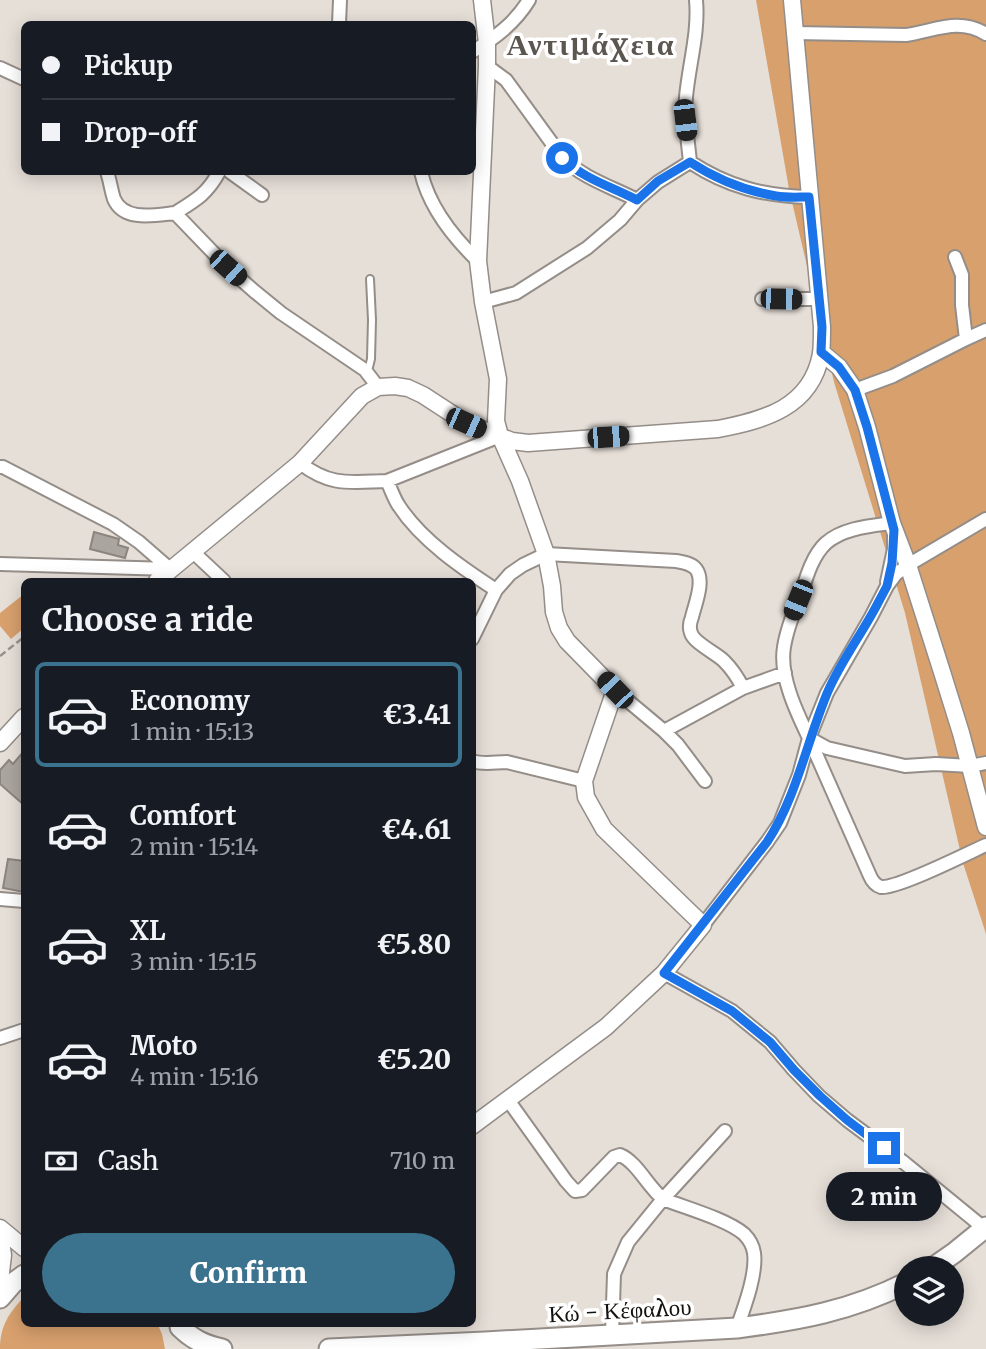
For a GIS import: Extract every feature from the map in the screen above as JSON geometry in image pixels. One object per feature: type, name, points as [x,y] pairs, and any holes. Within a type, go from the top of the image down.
[{"type":"main road","points":[[948,1256],[985,1228]]},
{"type":"main road","points":[[0,1298],[21,1277]]},
{"type":"main road","name":"Κώ - Κέφαλου","points":[[328,1349],[737,1328],[801,1319],[840,1310],[894,1289]]},
{"type":"main road","points":[[180,1327],[185,1349]]},
{"type":"main road","points":[[181,1327],[200,1342],[222,1349]]},
{"type":"street","points":[[339,21],[340,0]]},
{"type":"street","points":[[482,0],[480,47],[487,66],[478,261],[498,379],[496,421],[500,436],[520,481],[546,554],[554,612],[559,628],[567,640],[615,690],[678,745],[705,781]]},
{"type":"street","points":[[480,47],[506,29],[529,0]]},
{"type":"street","points":[[695,0],[696,39],[685,120],[690,162],[709,175],[754,191],[778,196],[809,197]]},
{"type":"street","points":[[160,578],[300,463],[362,396],[379,387],[408,388],[424,395],[466,423],[512,441],[528,443],[718,429],[745,424],[774,414],[797,398],[816,372],[821,352],[822,327],[792,0]]},
{"type":"street","points":[[795,33],[906,35],[938,27],[973,26],[986,34]]},
{"type":"street","points":[[487,66],[506,80],[570,166],[637,200]]},
{"type":"street","points":[[0,68],[21,78]]},
{"type":"street","points":[[483,302],[516,293],[587,248],[620,220],[658,181],[690,162]]},
{"type":"street","points":[[108,175],[115,200],[121,209],[132,215],[175,213],[197,199],[211,186],[217,175]]},
{"type":"street","points":[[234,175],[262,195]]},
{"type":"street","points":[[422,175],[436,209],[456,240],[478,261]]},
{"type":"street","points":[[175,213],[254,291],[281,313],[365,370],[379,387]]},
{"type":"street","points":[[955,257],[962,275],[966,340]]},
{"type":"street","points":[[762,299],[819,299]]},
{"type":"street","points":[[855,390],[893,376],[986,330]]},
{"type":"street","points":[[821,352],[839,367],[855,390],[893,526],[978,765],[986,827]]},
{"type":"street","points":[[300,463],[325,479],[346,483],[387,481],[500,436]]},
{"type":"street","points":[[1,466],[113,524],[170,569]]},
{"type":"street","points":[[387,481],[398,505],[418,530],[452,559],[496,590]]},
{"type":"street","points":[[476,1123],[606,1027],[664,973],[780,823],[827,693],[887,586],[896,574],[908,565],[986,519]]},
{"type":"street","points":[[887,586],[894,549],[893,526]]},
{"type":"street","points":[[893,526],[853,530],[835,537],[825,544],[816,556],[789,622],[783,650],[785,673],[794,706],[870,876],[877,885],[884,887],[901,883],[986,845]]},
{"type":"street","points":[[192,551],[221,578]]},
{"type":"street","points":[[476,631],[496,590],[510,574],[546,554],[676,561],[696,569],[699,578],[690,633],[696,641],[723,659],[743,688]]},
{"type":"street","points":[[0,564],[170,569]]},
{"type":"street","points":[[664,731],[743,688],[785,673]]},
{"type":"street","points":[[615,690],[584,781],[586,797],[604,829],[703,925]]},
{"type":"street","points":[[0,744],[21,720]]},
{"type":"street","points":[[809,738],[827,748],[905,766],[978,765]]},
{"type":"street","points":[[476,762],[507,762],[584,781]]},
{"type":"street","points":[[0,900],[21,901]]},
{"type":"street","points":[[664,973],[732,1011],[770,1042],[811,1087],[847,1120],[985,1228]]},
{"type":"street","points":[[0,1038],[21,1031]]},
{"type":"street","points":[[508,1100],[575,1191],[582,1190],[614,1157],[621,1155],[630,1161],[663,1199],[726,1224],[745,1235],[755,1255],[748,1294],[737,1328]]},
{"type":"street","points":[[612,1335],[614,1274],[628,1242],[724,1131]]},
{"type":"street","points":[[0,1228],[21,1246]]},
{"type":"street","points":[[0,1236],[3,1255],[0,1281]]},
{"type":"lane","points":[[365,370],[372,359],[370,279]]},
{"type":"path","points":[[0,656],[21,639]]},
{"type":"shaded area","points":[[756,0],[986,0],[986,934],[963,863],[905,613],[834,382],[789,189]]},
{"type":"shaded area","points":[[21,596],[21,631],[11,639],[0,626],[0,613]]},
{"type":"shaded area","points":[[21,1301],[21,1327],[159,1327],[165,1349],[0,1349],[6,1320]]},
{"type":"building","points":[[94,532],[119,539],[118,545],[128,548],[125,558],[90,549]]},
{"type":"building","points":[[21,755],[21,802],[0,784],[0,770],[9,760],[13,764]]},
{"type":"building","points":[[8,859],[21,861],[21,891],[3,888]]},
{"type":"district","name":"Αντιμάχεια","points":[[591,44]]},
{"type":"route","points":[[562,158],[583,174],[637,200],[658,181],[690,162],[709,175],[754,191],[778,196],[809,197],[822,327],[821,352],[839,367],[855,390],[894,530],[892,563],[887,586],[827,693],[780,823],[664,973],[732,1011],[770,1042],[820,1096],[884,1148]]}]
